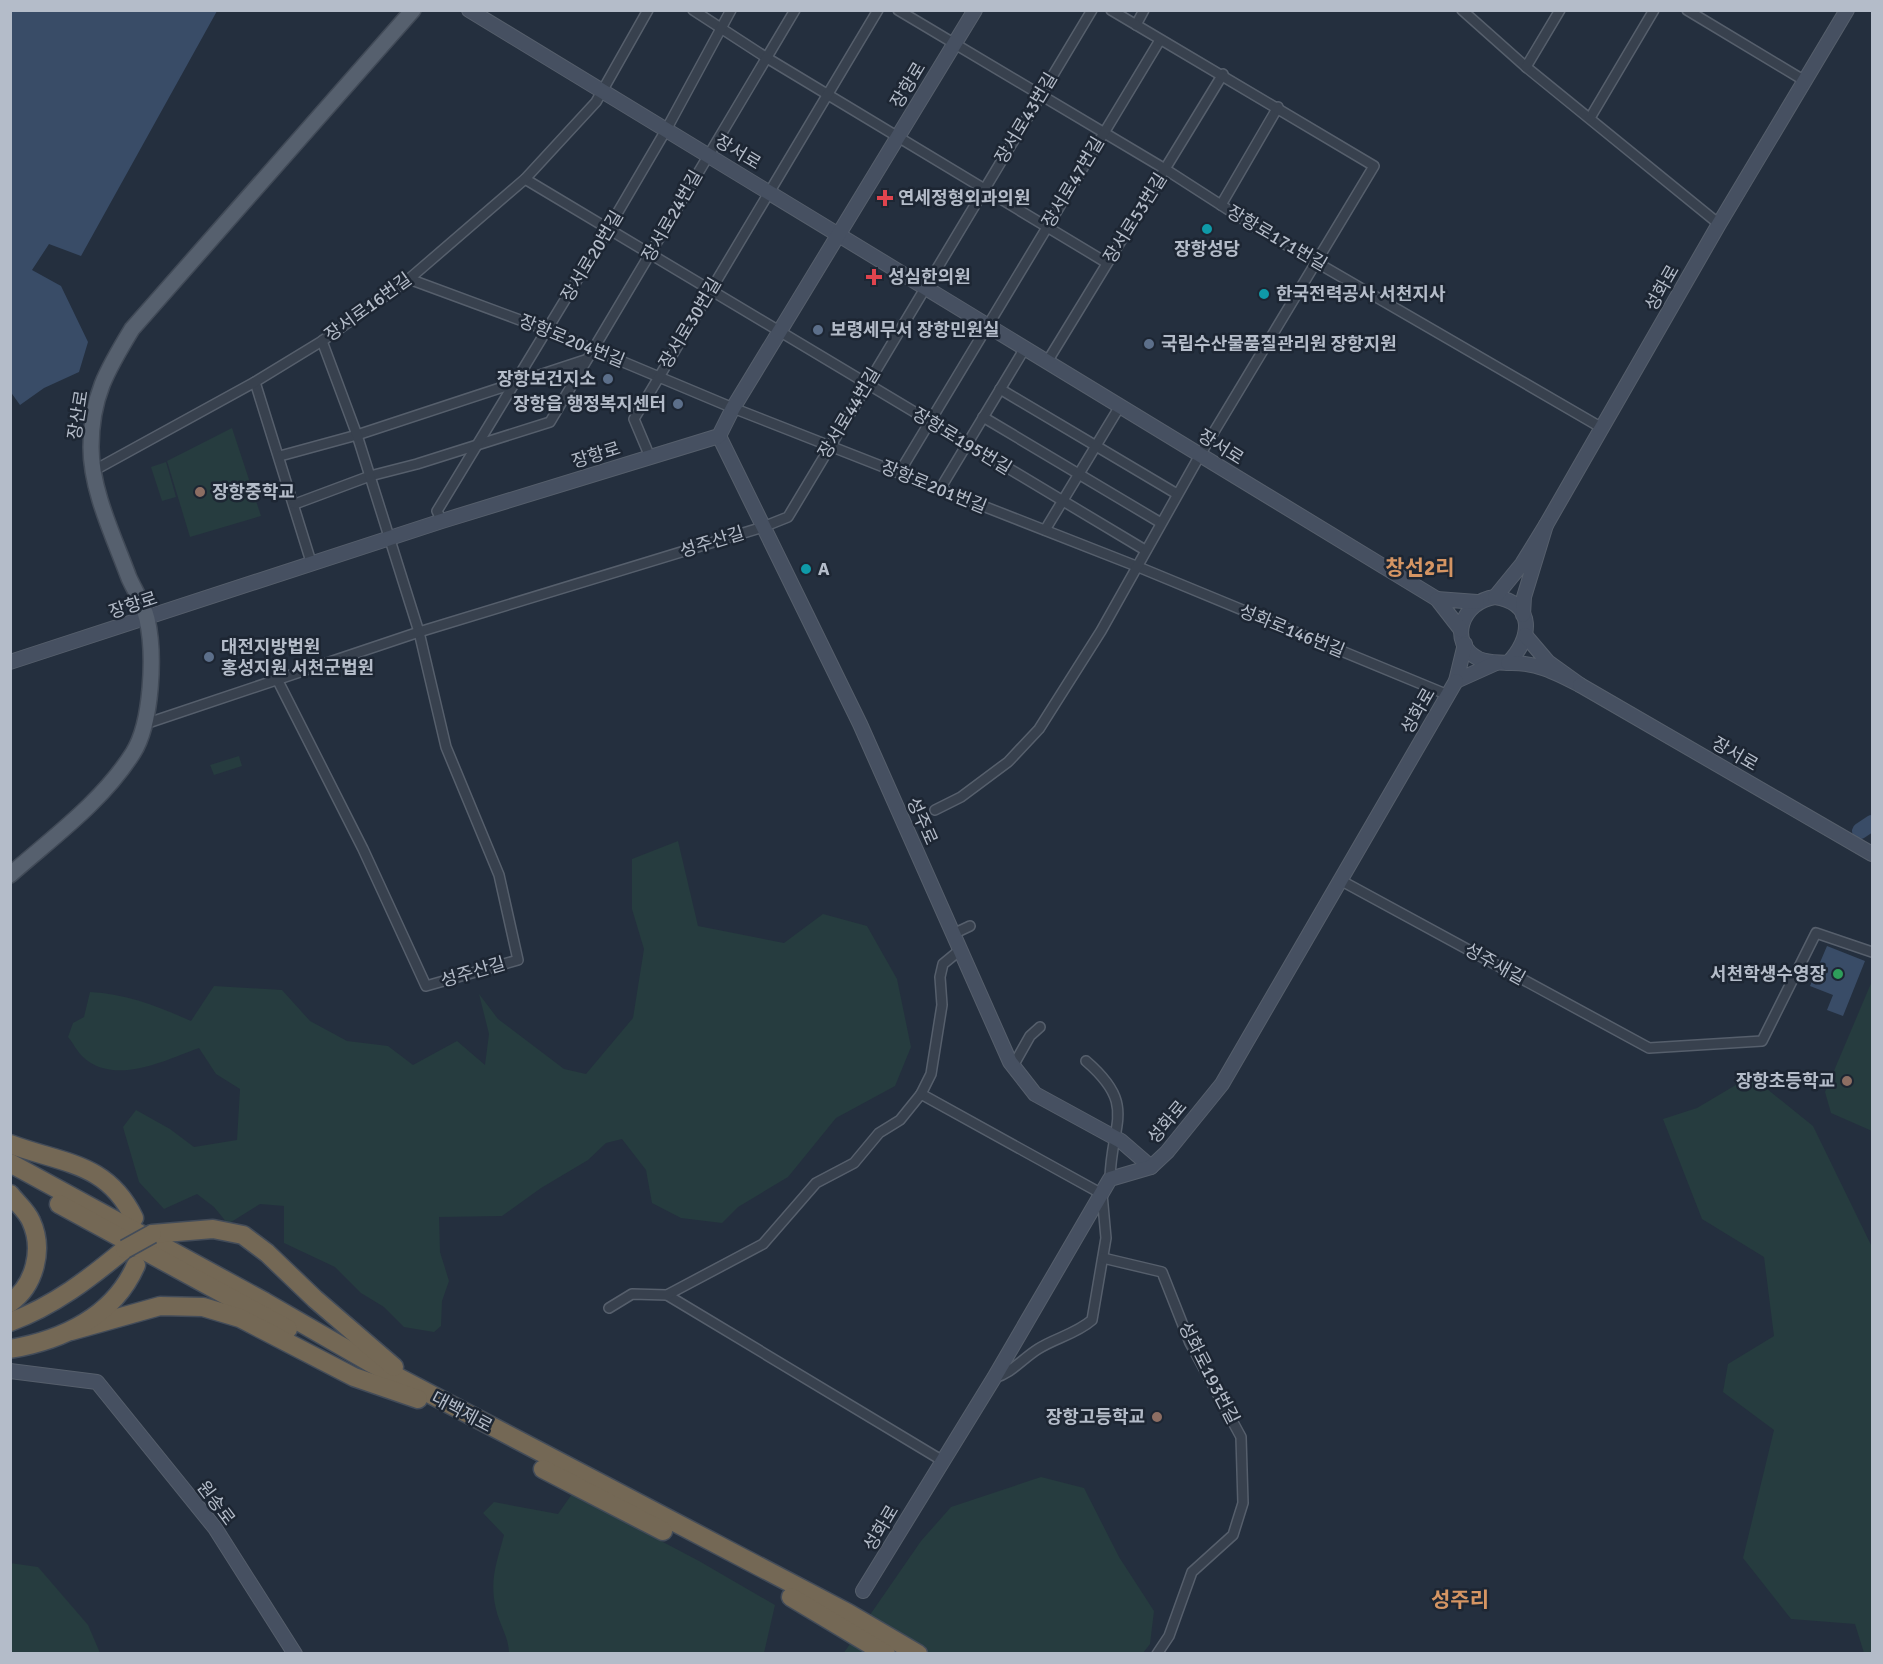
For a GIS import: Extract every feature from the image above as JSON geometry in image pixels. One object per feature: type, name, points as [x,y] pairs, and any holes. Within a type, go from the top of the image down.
[{"type":"highway","points":[[10,1144],[88,1170],[105,1178],[125,1200],[134,1218]]},
{"type":"highway","name":"대백제로","points":[[10,1163],[611,1506],[763,1579],[886,1653]]},
{"type":"highway","name":"대백제로","points":[[10,1177],[419,1395],[848,1613],[918,1653]]},
{"type":"highway","points":[[10,1194],[30,1218],[36,1233],[37,1252],[33,1273],[24,1293],[10,1303]]},
{"type":"highway","points":[[10,1322],[29,1315],[72,1290],[125,1249],[152,1234],[196,1229],[228,1231],[256,1243],[419,1395]]},
{"type":"highway","points":[[71,1332],[115,1301],[136,1265]]},
{"type":"highway","points":[[10,1349],[160,1306],[203,1307],[240,1318],[354,1377],[419,1395]]},
{"type":"main road","name":"장산로","points":[[10,875],[102,795],[134,752],[145,724],[150,689],[147,619],[130,579],[93,471],[93,416],[105,372],[132,329],[413,10]]},
{"type":"street","name":"장서로","points":[[469,10],[1437,599]]},
{"type":"street","name":"장서로16번길","points":[[93,471],[255,382],[322,341],[409,279],[525,179],[596,102],[648,10]]},
{"type":"street","points":[[693,10],[828,96],[1107,263]]},
{"type":"street","name":"장서로20번길","points":[[442,521],[437,511],[517,383],[608,229],[666,130],[731,10]]},
{"type":"street","name":"장서로24번길","points":[[480,442],[550,422],[707,154],[795,10]]},
{"type":"street","name":"장서로30번길","points":[[650,457],[634,419],[878,10]]},
{"type":"street","name":"장항로171번길","points":[[898,10],[1221,205],[1602,428]]},
{"type":"street","name":"장항로","points":[[10,663],[442,521],[719,436],[733,408],[975,10]]},
{"type":"street","name":"장서로43번길","points":[[925,288],[1092,10]]},
{"type":"street","points":[[935,810],[961,797],[1008,762],[1039,729],[1101,631],[1177,494],[1374,166],[1289,113],[1112,10]]},
{"type":"street","points":[[1136,25],[1144,10]]},
{"type":"street","points":[[1461,10],[1526,67],[1719,224]]},
{"type":"street","points":[[1526,67],[1560,10]]},
{"type":"street","points":[[1590,118],[1654,10]]},
{"type":"street","points":[[1687,10],[1805,81]]},
{"type":"street","name":"성화로","points":[[1546,525],[1719,224],[1847,10]]},
{"type":"street","name":"장서로47번길","points":[[988,325],[1160,40]]},
{"type":"street","name":"장서로53번길","points":[[1047,362],[1223,74]]},
{"type":"street","points":[[1221,205],[1278,107]]},
{"type":"street","name":"장항로195번길","points":[[525,179],[1145,550]]},
{"type":"street","name":"장항로204번길","points":[[409,279],[547,330],[733,408]]},
{"type":"street","name":"장서로44번길","points":[[764,527],[788,516],[925,288]]},
{"type":"street","points":[[899,473],[988,325]]},
{"type":"street","name":"성주산길","points":[[278,679],[363,849],[426,986],[518,960],[499,875],[488,843],[447,747],[418,632],[390,539],[357,435],[322,341]]},
{"type":"street","points":[[940,489],[1024,348]]},
{"type":"street","points":[[280,456],[357,435],[585,360]]},
{"type":"street","points":[[255,382],[295,504],[312,565]]},
{"type":"street","points":[[1000,388],[1177,494]]},
{"type":"street","points":[[1045,531],[1120,406]]},
{"type":"street","name":"장항로201번길","points":[[733,408],[1136,566]]},
{"type":"street","points":[[983,417],[1161,523]]},
{"type":"street","name":"성주로","points":[[719,436],[860,724],[1013,1066],[1035,1094],[1115,1138],[1151,1167]]},
{"type":"street","points":[[295,504],[370,476],[417,464],[480,442]]},
{"type":"street","points":[[1495,597],[1522,564],[1546,525]]},
{"type":"street","points":[[1456,681],[1503,663],[1518,652],[1525,635],[1524,597],[1546,525]]},
{"type":"street","name":"성주산길","points":[[145,724],[418,632],[764,527]]},
{"type":"street","name":"성화로146번길","points":[[1136,566],[1448,695]]},
{"type":"street","points":[[1437,599],[1477,602],[1495,597],[1514,603],[1523,615]]},
{"type":"street","points":[[1437,599],[1477,658],[1503,663],[1528,662],[1550,669],[1580,685]]},
{"type":"street","points":[[1463,637],[1468,610],[1477,602]]},
{"type":"street","points":[[1525,635],[1548,662],[1580,685]]},
{"type":"street","name":"성화로","points":[[863,1591],[994,1378],[1110,1179],[1151,1167],[1167,1152],[1222,1084],[1456,681],[1463,637]]},
{"type":"street","name":"장서로","points":[[1580,685],[1872,854]]},
{"type":"street","name":"성주새길","points":[[1340,880],[1649,1048],[1762,1041],[1816,933],[1872,952]]},
{"type":"street","points":[[953,934],[970,926]]},
{"type":"street","points":[[667,1295],[763,1244],[816,1183],[854,1163],[879,1134],[900,1120],[921,1094],[931,1074],[942,1005],[940,977],[943,964],[960,950]]},
{"type":"street","points":[[1013,1066],[1030,1036],[1040,1027]]},
{"type":"street","points":[[1086,1061],[1113,1091],[1119,1107],[1110,1179]]},
{"type":"street","points":[[921,1094],[1102,1194],[1106,1238],[1092,1320],[1084,1328],[1038,1349],[1006,1375],[994,1378]]},
{"type":"street","name":"성화로193번길","points":[[1103,1258],[1162,1272],[1190,1344],[1241,1437],[1243,1503],[1233,1535],[1192,1572],[1169,1636],[1157,1653]]},
{"type":"street","points":[[609,1308],[632,1294],[667,1295],[943,1461]]},
{"type":"street","name":"원송로","points":[[10,1371],[97,1382],[214,1528],[295,1653]]},
{"type":"green space","points":[[232,428],[261,516],[190,537],[167,461]]},
{"type":"green space","points":[[166,462],[176,497],[162,501],[151,467]]},
{"type":"green space","points":[[239,756],[242,766],[214,775],[210,765]]},
{"type":"green space","points":[[678,841],[698,926],[784,943],[823,914],[867,926],[897,979],[911,1047],[895,1086],[836,1118],[788,1177],[738,1207],[722,1223],[681,1218],[652,1203],[646,1170],[622,1139],[606,1143],[588,1160],[541,1188],[502,1216],[439,1217],[440,1252],[449,1281],[442,1301],[441,1326],[434,1332],[404,1327],[384,1307],[361,1293],[335,1267],[284,1243],[284,1206],[260,1204],[228,1224],[214,1207],[197,1194],[164,1209],[139,1182],[123,1127],[136,1110],[170,1129],[194,1147],[237,1140],[240,1089],[216,1074],[199,1048],[140,1068],[109,1070],[95,1065],[82,1056],[68,1037],[73,1023],[84,1017],[90,992],[117,995],[142,1002],[191,1021],[214,986],[282,990],[310,1021],[347,1041],[388,1046],[413,1065],[457,1041],[485,1065],[489,1034],[479,994],[498,1019],[564,1069],[586,1074],[633,1018],[644,949],[632,909],[632,859]]},
{"type":"green space","points":[[1872,981],[1872,1131],[1831,1113],[1825,1092]]},
{"type":"green space","points":[[1751,1076],[1813,1126],[1872,1247],[1872,1653],[1864,1653],[1855,1624],[1791,1619],[1743,1558],[1774,1430],[1723,1392],[1728,1364],[1774,1336],[1764,1257],[1702,1219],[1663,1119],[1697,1108]]},
{"type":"green space","points":[[1041,1477],[1084,1488],[1119,1557],[1154,1611],[1150,1644],[1143,1653],[843,1654],[921,1541],[951,1507]]},
{"type":"green space","points":[[572,1494],[699,1561],[775,1605],[764,1653],[509,1653],[496,1609],[493,1589],[504,1535],[483,1513],[494,1502],[558,1514]]},
{"type":"green space","points":[[10,1563],[38,1567],[88,1625],[100,1653],[11,1653]]},
{"type":"water","points":[[10,11],[217,11],[81,256],[49,244],[32,270],[61,286],[88,342],[79,372],[44,388],[20,405],[10,391]]},
{"type":"water","name":"서천학생수영장","points":[[1827,946],[1865,961],[1843,1016],[1827,1010],[1833,995],[1810,986]]},
{"type":"waterway","points":[[1860,831],[1872,823]]},
{"type":"place","name":"연세정형외과의원","points":[[885,198]]},
{"type":"place","name":"장항성당","points":[[1207,229]]},
{"type":"place","name":"성심한의원","points":[[874,277]]},
{"type":"place","name":"한국전력공사 서천지사","points":[[1264,294]]},
{"type":"place","name":"보령세무서 장항민원실","points":[[818,330]]},
{"type":"place","name":"국립수산물품질관리원 장항지원","points":[[1149,344]]},
{"type":"place","name":"장항보건지소","points":[[608,379]]},
{"type":"place","name":"장항읍 행정복지센터","points":[[678,404]]},
{"type":"place","name":"장항중학교","points":[[200,492]]},
{"type":"place","name":"A","points":[[806,569]]},
{"type":"place","name":"대전지방법원 홍성지원 서천군법원","points":[[209,657]]},
{"type":"place","name":"서천학생수영장","points":[[1838,974]]},
{"type":"place","name":"장항초등학교","points":[[1847,1081]]},
{"type":"place","name":"장항고등학교","points":[[1157,1417]]},
{"type":"district","name":"창선2리","points":[[1420,568]]},
{"type":"district","name":"성주리","points":[[1460,1600]]}]
